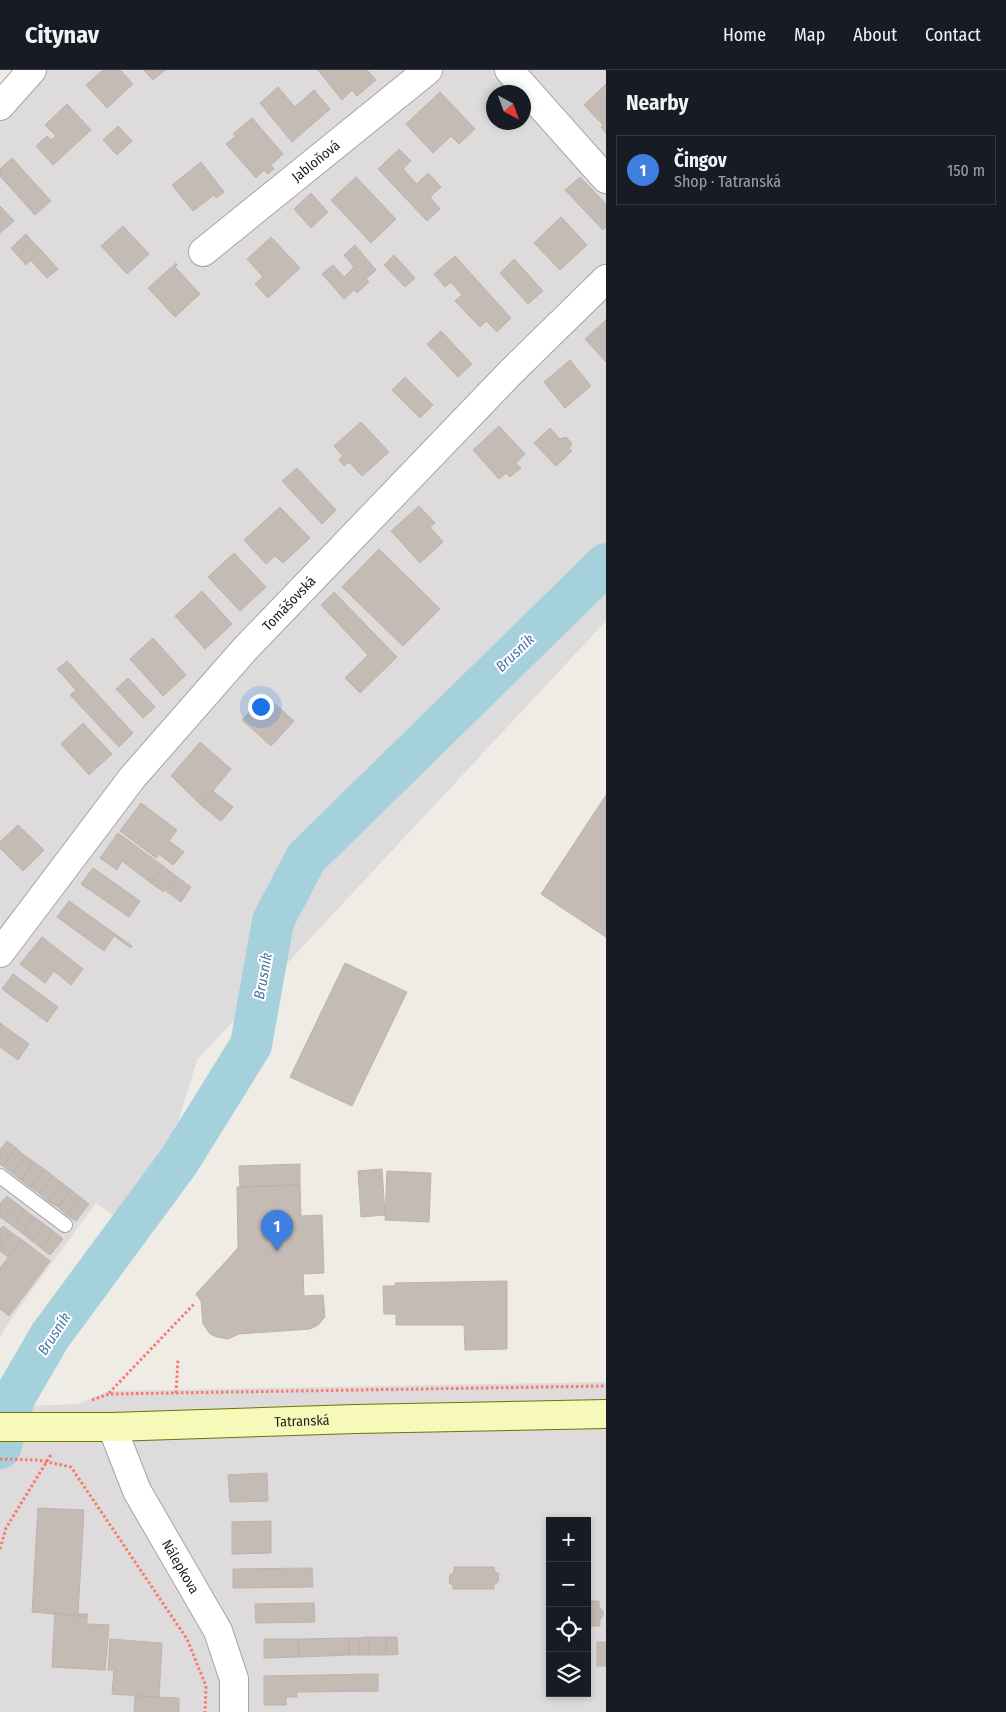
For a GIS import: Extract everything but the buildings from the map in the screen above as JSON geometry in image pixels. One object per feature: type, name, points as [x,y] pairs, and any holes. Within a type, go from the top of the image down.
[{"type":"main road","name":"Tatranská","points":[[0,1427],[55,1438],[112,1427],[355,1419],[606,1414]]},
{"type":"street","points":[[0,106],[32,70]]},
{"type":"street","name":"Jabloňová","points":[[204,252],[428,70]]},
{"type":"street","points":[[509,70],[606,178]]},
{"type":"street","name":"Tomášovská","points":[[0,953],[132,778],[245,650],[511,372],[606,279]]},
{"type":"street","name":"Nálepkova","points":[[112,1427],[137,1490],[218,1631],[234,1679],[234,1712]]},
{"type":"lane","points":[[0,1176],[65,1225]]},
{"type":"path","points":[[109,1394],[195,1303]]},
{"type":"path","points":[[176,1392],[178,1360]]},
{"type":"path","points":[[85,1403],[109,1394],[606,1386]]},
{"type":"path","points":[[0,1549],[6,1528],[48,1462],[55,1438]]},
{"type":"path","points":[[0,1459],[38,1460],[71,1468],[187,1639],[206,1686],[204,1712]]},
{"type":"shaded area","points":[[17,70],[606,70],[606,621],[197,1060],[172,1142],[117,1218],[96,1203],[11,1319],[0,1337],[0,90]]},
{"type":"shaded area","points":[[606,1382],[606,1712],[0,1712],[0,1407],[79,1404],[108,1391]]},
{"type":"waterway","name":"Brusník","points":[[0,1448],[14,1398],[50,1336],[179,1161],[251,1045],[273,921],[306,858],[606,564]]},
{"type":"place","name":"Čingov","points":[[277,1251]]}]
